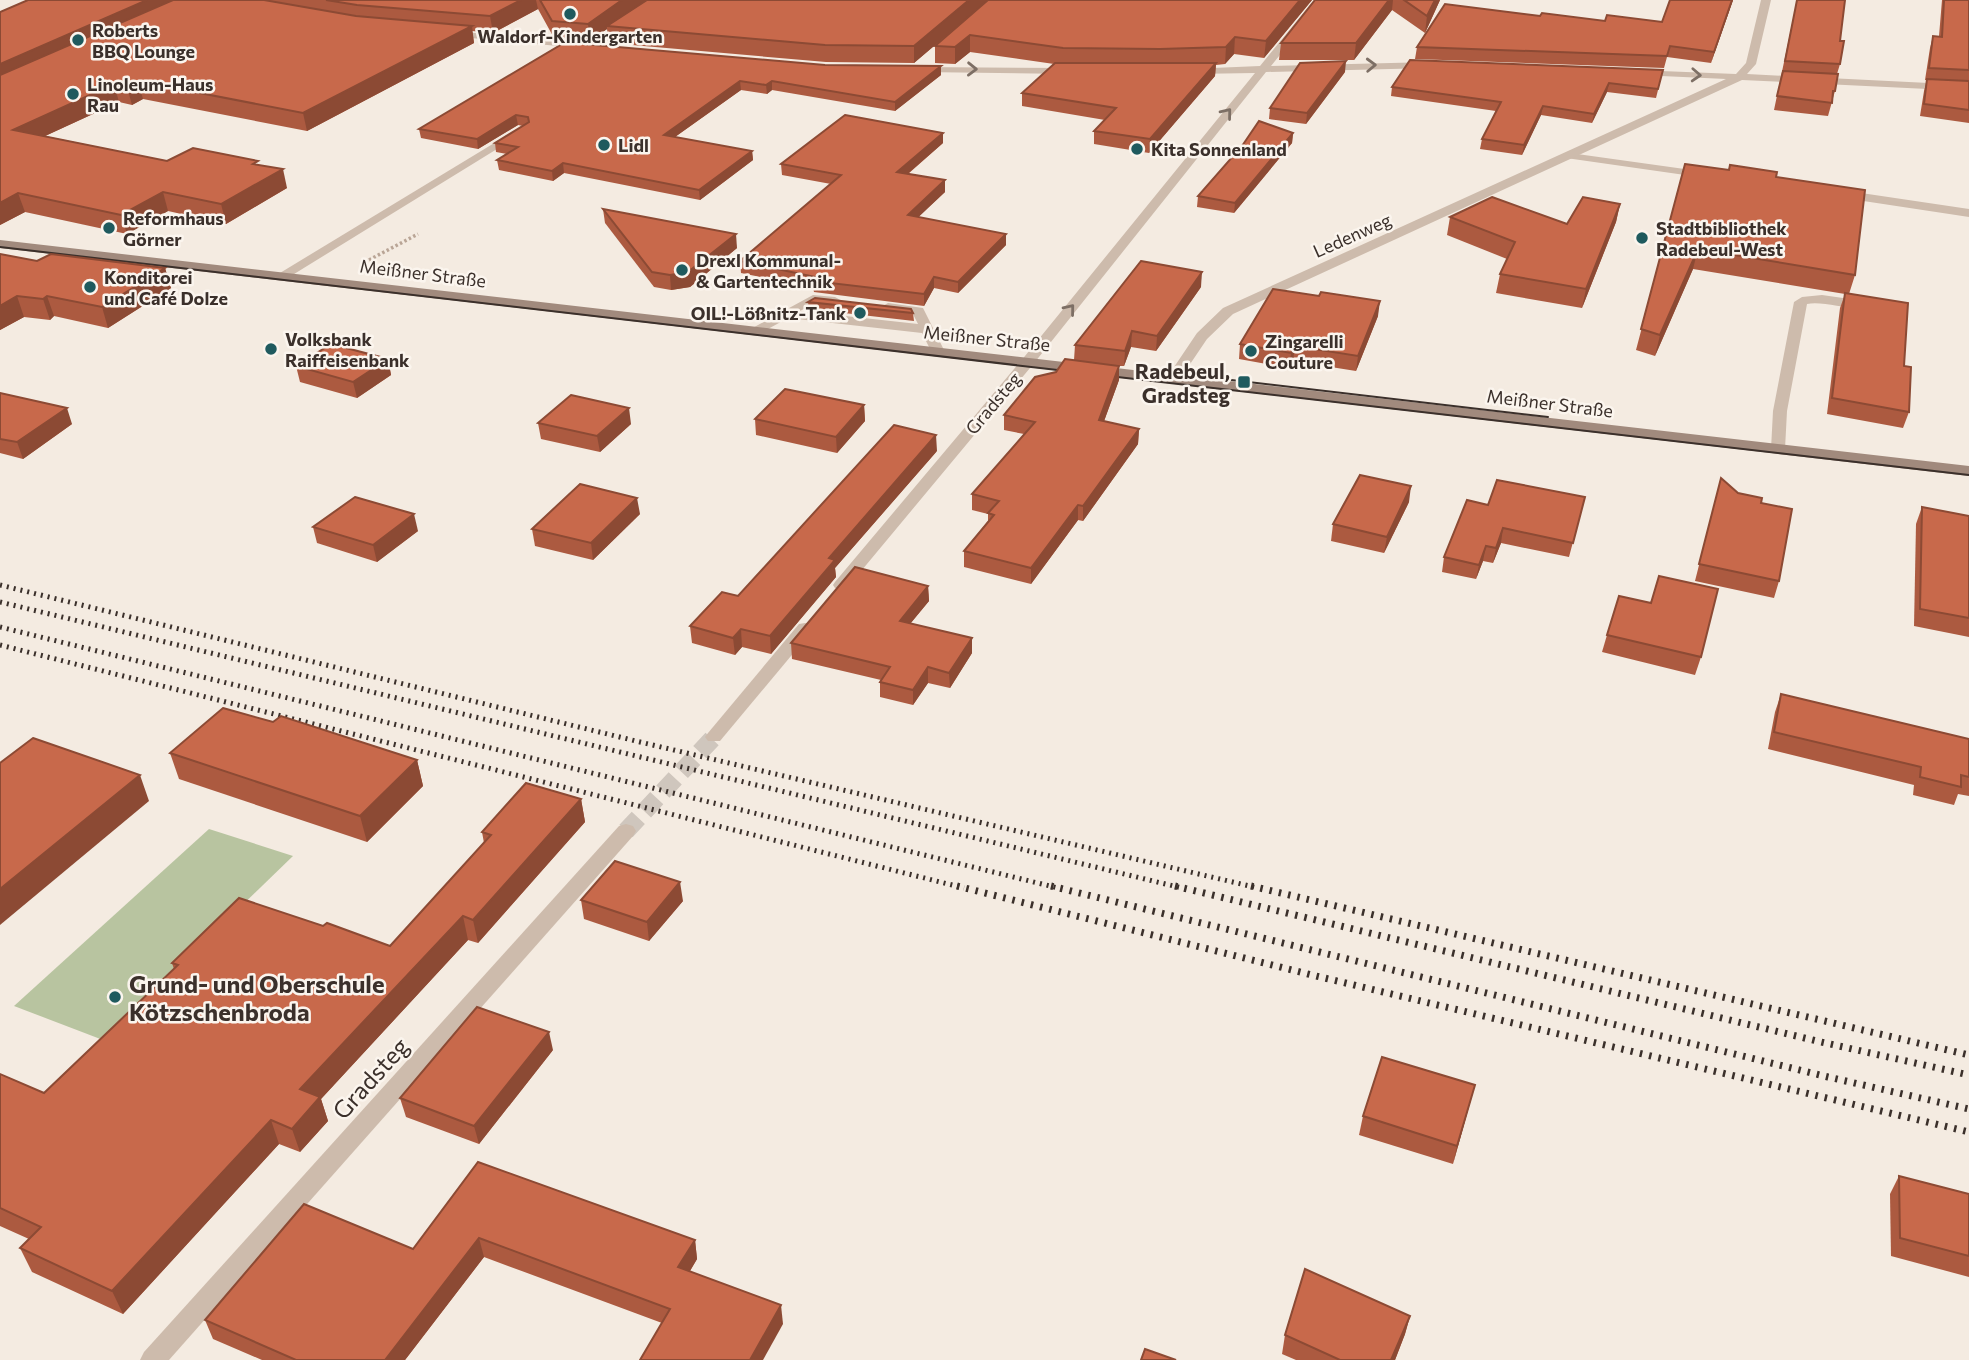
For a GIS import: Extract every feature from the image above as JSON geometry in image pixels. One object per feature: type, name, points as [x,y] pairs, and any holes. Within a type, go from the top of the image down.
[{"type":"main road","name":"Meißner Straße","points":[[0,244],[1969,471]]},
{"type":"street","points":[[594,46],[664,0]]},
{"type":"street","name":"Gradsteg","points":[[714,737],[1027,363],[1319,0]]},
{"type":"street","points":[[1738,78],[1751,64],[1766,0]]},
{"type":"street","points":[[438,33],[607,47]]},
{"type":"street","points":[[918,69],[932,55]]},
{"type":"street","points":[[1181,71],[1446,65]]},
{"type":"street","points":[[905,68],[1082,71]]},
{"type":"street","points":[[1630,71],[1969,88]]},
{"type":"street","name":"Ledenweg","points":[[1173,379],[1202,335],[1228,311],[1738,78]]},
{"type":"street","points":[[281,276],[523,128]]},
{"type":"street","points":[[1570,156],[1721,177]]},
{"type":"street","points":[[1832,193],[1969,213]]},
{"type":"street","points":[[1778,449],[1780,411],[1801,302],[1806,298],[1816,298],[1879,307]]},
{"type":"street","points":[[754,331],[813,299],[853,303]]},
{"type":"street","points":[[879,306],[918,311],[938,352]]},
{"type":"street","points":[[787,314],[926,329]]},
{"type":"street","name":"Gradsteg","points":[[153,1360],[626,831]]},
{"type":"green space","points":[[209,829],[293,856],[103,1040],[14,1006]]},
{"type":"building","points":[[28,0],[147,0],[0,64],[0,12]]},
{"type":"building","points":[[173,0],[264,0],[356,16],[472,26],[303,113],[138,81],[127,87],[114,84],[13,130],[167,161],[193,148],[258,161],[253,164],[283,169],[221,204],[163,192],[121,215],[18,193],[0,203],[0,75]]},
{"type":"building","points":[[326,0],[521,0],[490,16]]},
{"type":"building","points":[[540,0],[622,0],[588,24],[552,21]]},
{"type":"building","points":[[647,0],[969,0],[914,46],[825,45],[607,26]]},
{"type":"building","points":[[988,0],[1300,0],[1266,41],[1235,37],[1226,47],[1063,48],[970,35],[955,47],[935,46]]},
{"type":"building","points":[[1315,0],[1389,0],[1356,43],[1281,43]]},
{"type":"building","points":[[1404,0],[1435,0],[1427,16]]},
{"type":"building","points":[[1670,0],[1732,0],[1714,52],[1670,46],[1667,56],[1417,47],[1445,4],[1540,16],[1542,13],[1605,21],[1607,15],[1662,22]]},
{"type":"building","points":[[1797,0],[1845,0],[1840,41],[1844,41],[1840,64],[1785,61]]},
{"type":"building","points":[[1944,0],[1969,0],[1969,70],[1929,68],[1933,36],[1942,37]]},
{"type":"building","points":[[560,42],[825,65],[941,66],[895,102],[772,81],[766,85],[740,81],[664,135],[752,151],[699,190],[563,163],[552,171],[497,160],[518,147],[495,143],[529,122],[528,117],[516,115],[477,139],[419,129],[562,44]]},
{"type":"building","points":[[1410,60],[1663,70],[1658,89],[1609,83],[1594,114],[1543,106],[1524,145],[1482,139],[1501,102],[1392,87]]},
{"type":"building","points":[[1346,61],[1307,113],[1270,108],[1300,63]]},
{"type":"building","points":[[1055,63],[1216,63],[1150,139],[1094,131],[1116,108],[1022,93]]},
{"type":"building","points":[[1783,71],[1838,74],[1832,103],[1777,96]]},
{"type":"building","points":[[1927,79],[1969,81],[1969,110],[1924,104]]},
{"type":"building","points":[[845,115],[943,133],[897,172],[945,180],[908,215],[1006,234],[958,282],[934,277],[924,294],[813,281],[815,277],[740,261],[841,175],[781,164]]},
{"type":"building","points":[[1259,121],[1293,133],[1235,203],[1198,196],[1242,146]]},
{"type":"building","points":[[1685,164],[1729,170],[1730,165],[1777,172],[1776,177],[1865,190],[1855,275],[1698,249],[1660,335],[1641,329]]},
{"type":"building","points":[[1492,197],[1567,224],[1583,197],[1620,204],[1586,289],[1500,274],[1515,242],[1450,217]]},
{"type":"building","points":[[603,209],[736,234],[688,272],[670,275],[652,272]]},
{"type":"building","points":[[0,254],[37,261],[51,254],[165,268],[102,307],[47,296],[43,299],[17,296],[0,306]]},
{"type":"building","points":[[1141,261],[1202,272],[1157,336],[1132,331],[1125,351],[1075,345]]},
{"type":"building","points":[[1273,289],[1319,296],[1321,292],[1380,301],[1358,356],[1295,346],[1291,353],[1240,344]]},
{"type":"building","points":[[1845,293],[1908,303],[1904,366],[1911,367],[1909,412],[1832,398]]},
{"type":"building","points":[[815,298],[911,309],[913,313],[808,302]]},
{"type":"building","points":[[331,344],[388,359],[353,382],[296,366]]},
{"type":"building","points":[[1065,359],[1119,366],[1099,420],[1139,429],[1083,506],[1078,505],[1031,568],[964,551],[994,515],[988,513],[999,501],[972,494],[1035,422],[1004,415],[1035,377],[1056,372]]},
{"type":"building","points":[[785,389],[864,405],[836,437],[755,419]]},
{"type":"building","points":[[0,393],[67,408],[17,442],[0,439]]},
{"type":"building","points":[[571,395],[629,408],[597,436],[538,423]]},
{"type":"building","points":[[894,425],[936,435],[829,558],[835,560],[770,636],[741,629],[733,638],[690,626],[722,592],[738,596]]},
{"type":"building","points":[[1360,475],[1411,486],[1387,537],[1333,524]]},
{"type":"building","points":[[1721,478],[1738,493],[1762,498],[1761,503],[1792,509],[1779,581],[1699,564]]},
{"type":"building","points":[[1497,480],[1585,497],[1573,543],[1503,528],[1496,548],[1486,546],[1479,565],[1444,557],[1467,500],[1488,505]]},
{"type":"building","points":[[580,484],[637,498],[591,543],[532,529]]},
{"type":"building","points":[[355,497],[414,514],[373,545],[313,527]]},
{"type":"building","points":[[1922,507],[1969,516],[1969,618],[1920,609]]},
{"type":"building","points":[[855,567],[928,586],[900,621],[972,638],[949,673],[928,667],[913,690],[880,682],[890,667],[791,643]]},
{"type":"building","points":[[1659,576],[1718,589],[1701,657],[1607,635],[1619,596],[1651,603]]},
{"type":"building","points":[[1781,694],[1969,739],[1969,777],[1961,775],[1961,787],[1920,777],[1921,767],[1774,732]]},
{"type":"building","points":[[223,708],[273,722],[281,716],[417,760],[360,816],[170,753]]},
{"type":"building","points":[[33,738],[140,775],[0,889],[0,763]]},
{"type":"building","points":[[526,783],[581,799],[473,920],[463,916],[300,1089],[320,1097],[292,1129],[271,1120],[112,1291],[20,1248],[41,1227],[0,1208],[0,1074],[44,1093],[178,965],[172,963],[239,898],[323,926],[327,923],[390,946],[491,835],[482,832]]},
{"type":"building","points":[[615,861],[680,882],[647,922],[581,900]]},
{"type":"building","points":[[477,1007],[549,1032],[474,1126],[400,1098]]},
{"type":"building","points":[[1382,1057],[1475,1085],[1457,1146],[1363,1116]]},
{"type":"building","points":[[478,1162],[695,1240],[678,1267],[781,1305],[750,1360],[640,1360],[670,1309],[479,1238],[385,1360],[296,1360],[205,1320],[304,1204],[413,1249]]},
{"type":"building","points":[[1899,1176],[1969,1194],[1969,1256],[1900,1238]]},
{"type":"building","points":[[1305,1269],[1410,1316],[1391,1360],[1340,1360],[1285,1335]]},
{"type":"building","points":[[1145,1349],[1176,1360],[1141,1360]]},
{"type":"tunnel","points":[[626,831],[714,737]]},
{"type":"tram line","points":[[0,247],[1075,372]]},
{"type":"tram line","points":[[1100,375],[1969,475]]},
{"type":"tram line","points":[[1197,376],[1548,417]]},
{"type":"railway","points":[[0,585],[640,742],[1258,888]]},
{"type":"railway","points":[[0,602],[1182,888]]},
{"type":"railway","points":[[0,627],[1058,888]]},
{"type":"railway","points":[[0,645],[964,888]]},
{"type":"railway","points":[[957,886],[1312,975],[1969,1132]]},
{"type":"railway","points":[[1051,886],[1828,1077],[1969,1109]]},
{"type":"railway","points":[[1175,886],[1821,1042],[1969,1075]]},
{"type":"railway","points":[[1251,886],[1969,1055]]},
{"type":"place","name":"Waldorf-Kindergarten","points":[[570,14]]},
{"type":"place","name":"Roberts BBQ Lounge","points":[[78,40]]},
{"type":"place","name":"Linoleum-Haus Rau","points":[[73,94]]},
{"type":"place","name":"Lidl","points":[[604,145]]},
{"type":"place","name":"Kita Sonnenland","points":[[1137,149]]},
{"type":"place","name":"Reformhaus Görner","points":[[109,228]]},
{"type":"place","name":"Stadtbibliothek Radebeul-West","points":[[1642,238]]},
{"type":"place","name":"Drexl Kommunal- & Gartentechnik","points":[[682,270]]},
{"type":"place","name":"Konditorei und Café Dolze","points":[[90,287]]},
{"type":"place","name":"OIL!-Lößnitz-Tank","points":[[860,313]]},
{"type":"place","name":"Volksbank Raiffeisenbank","points":[[271,349]]},
{"type":"place","name":"Zingarelli Couture","points":[[1251,351]]},
{"type":"place","name":"Radebeul, Gradsteg","points":[[1244,382]]},
{"type":"place","name":"Grund- und Oberschule Kötzschenbroda","points":[[115,997]]}]
